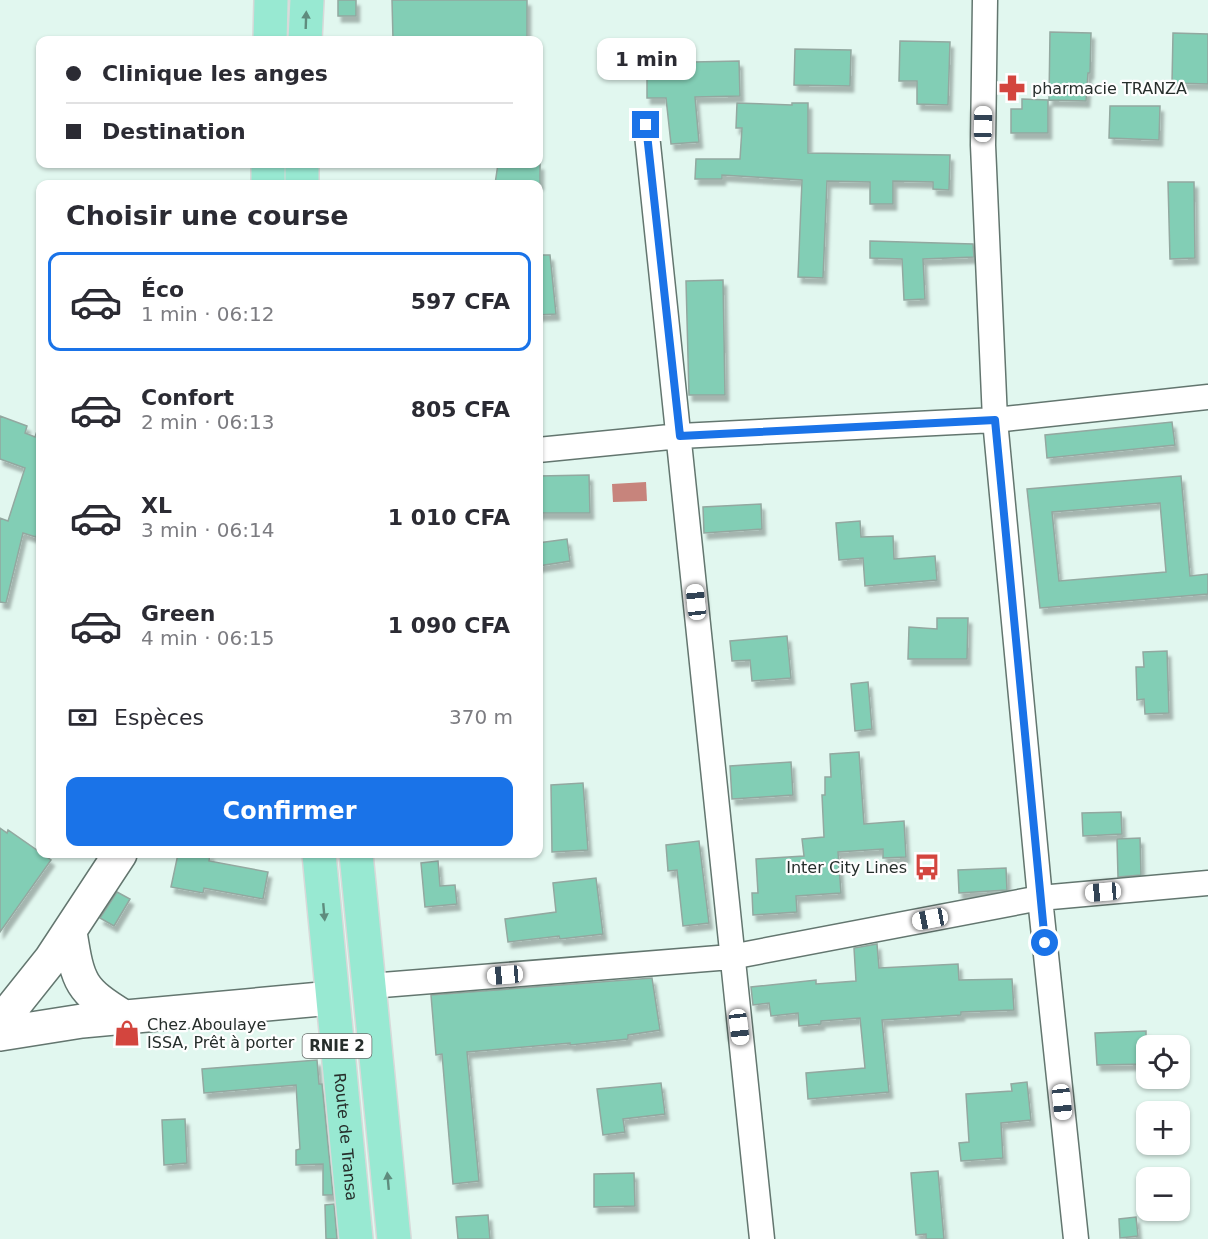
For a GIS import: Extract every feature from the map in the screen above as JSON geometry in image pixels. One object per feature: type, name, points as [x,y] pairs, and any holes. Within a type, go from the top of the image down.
[{"type":"main road","points":[[270,36],[271,0]]},
{"type":"main road","points":[[305,36],[307,0]]},
{"type":"main road","name":"Route de Transa","points":[[318,858],[356,1239]]},
{"type":"main road","name":"RNIE 2","points":[[356,858],[394,1239]]},
{"type":"street","points":[[985,0],[983,145],[995,420],[1040,898],[1077,1239]]},
{"type":"street","points":[[646,125],[762,1239]]},
{"type":"street","points":[[543,450],[680,436],[995,420],[1208,397]]},
{"type":"street","points":[[0,1023],[51,959],[117,858]]},
{"type":"street","points":[[370,986],[731,957],[1040,898],[1208,883]]},
{"type":"street","points":[[70,932],[81,982],[96,1000],[124,1017]]},
{"type":"street","points":[[51,959],[57,983],[82,1021]]},
{"type":"street","points":[[0,1034],[82,1021],[332,998]]},
{"type":"shaded area","points":[[646,482],[647,501],[613,502],[612,484]]},
{"type":"building","points":[[338,0],[356,0],[356,16],[338,16]]},
{"type":"building","points":[[392,0],[527,0],[527,36],[393,36]]},
{"type":"building","points":[[1050,32],[1091,33],[1090,73],[1088,73],[1086,101],[1049,100]]},
{"type":"building","points":[[1173,33],[1208,34],[1208,84],[1172,83]]},
{"type":"building","points":[[900,41],[950,42],[948,105],[917,104],[917,81],[899,81]]},
{"type":"building","points":[[795,49],[851,50],[850,86],[794,85]]},
{"type":"building","points":[[739,61],[740,96],[695,97],[699,142],[671,144],[666,98],[647,98],[647,63]]},
{"type":"building","points":[[1022,99],[1048,100],[1048,133],[1011,133],[1011,109],[1022,109]]},
{"type":"building","points":[[737,103],[792,105],[792,103],[808,103],[808,153],[950,155],[949,190],[933,189],[933,182],[893,181],[893,204],[870,204],[870,182],[827,181],[823,278],[798,277],[802,180],[722,175],[722,179],[695,179],[696,159],[740,159],[742,128],[736,128]]},
{"type":"building","points":[[1110,106],[1160,106],[1159,140],[1109,138]]},
{"type":"building","points":[[497,168],[540,168],[540,180],[496,180]]},
{"type":"building","points":[[1168,182],[1194,182],[1195,258],[1170,259]]},
{"type":"building","points":[[870,241],[973,244],[974,257],[923,259],[925,299],[904,300],[902,259],[870,258]]},
{"type":"building","points":[[543,255],[550,255],[556,314],[543,315]]},
{"type":"building","points":[[723,280],[725,395],[689,395],[686,281]]},
{"type":"building","points":[[0,416],[27,426],[25,433],[35,437],[36,434],[36,537],[23,533],[6,603],[0,602],[0,518],[8,521],[25,468],[0,459]]},
{"type":"building","points":[[1172,422],[1175,445],[1047,458],[1045,435]]},
{"type":"building","points":[[589,475],[590,513],[543,513],[543,476]]},
{"type":"building","points":[[1181,476],[1190,576],[1208,574],[1208,594],[1040,608],[1027,489]],"holes":[[[1160,503],[1166,572],[1059,581],[1052,512]]]},
{"type":"building","points":[[761,504],[762,529],[704,533],[703,507]]},
{"type":"building","points":[[860,521],[861,537],[893,536],[894,559],[935,556],[937,580],[865,586],[863,558],[839,560],[836,523]]},
{"type":"building","points":[[567,539],[570,561],[543,565],[543,542]]},
{"type":"building","points":[[937,618],[968,618],[967,659],[908,659],[909,627],[937,629]]},
{"type":"building","points":[[787,636],[791,678],[752,681],[750,660],[732,661],[730,641]]},
{"type":"building","points":[[1167,651],[1169,713],[1145,714],[1144,699],[1137,700],[1136,667],[1144,667],[1143,652]]},
{"type":"building","points":[[868,682],[872,729],[855,731],[851,684]]},
{"type":"building","points":[[859,752],[864,824],[904,821],[906,857],[883,858],[883,849],[838,852],[841,893],[796,896],[797,912],[753,915],[752,893],[758,893],[756,859],[804,856],[802,839],[824,837],[822,795],[825,795],[825,777],[831,777],[830,754]]},
{"type":"building","points":[[791,762],[793,795],[732,799],[730,766]]},
{"type":"building","points":[[583,783],[588,850],[552,852],[551,785]]},
{"type":"building","points":[[1121,812],[1122,834],[1083,836],[1082,813]]},
{"type":"building","points":[[0,828],[7,833],[8,830],[36,850],[36,858],[51,860],[0,932]]},
{"type":"building","points":[[1140,838],[1141,875],[1118,877],[1117,839]]},
{"type":"building","points":[[699,841],[709,923],[683,926],[677,870],[668,871],[666,845]]},
{"type":"building","points":[[177,858],[209,858],[209,861],[268,872],[263,899],[204,888],[203,893],[171,887]]},
{"type":"building","points":[[438,861],[440,886],[455,885],[457,904],[425,907],[421,863]]},
{"type":"building","points":[[1006,868],[1007,890],[959,893],[958,870]]},
{"type":"building","points":[[596,878],[603,934],[508,942],[505,919],[556,912],[553,883]]},
{"type":"building","points":[[117,892],[130,899],[114,926],[100,918]]},
{"type":"building","points":[[877,944],[879,968],[958,964],[959,980],[1012,979],[1014,1010],[961,1012],[961,1015],[882,1020],[889,1092],[808,1099],[806,1073],[865,1068],[860,1018],[821,1021],[821,1024],[799,1026],[798,1013],[771,1016],[769,1003],[753,1005],[751,987],[816,980],[816,984],[856,981],[854,948]]},
{"type":"building","points":[[652,978],[660,1030],[628,1035],[628,1039],[467,1052],[479,1181],[453,1184],[442,1054],[436,1055],[431,995]]},
{"type":"building","points":[[1146,1031],[1146,1035],[1136,1035],[1136,1064],[1097,1065],[1095,1033]]},
{"type":"building","points":[[317,1060],[319,1084],[322,1084],[333,1195],[323,1195],[323,1164],[296,1165],[296,1150],[300,1149],[296,1085],[204,1093],[202,1069]]},
{"type":"building","points":[[1027,1082],[1031,1120],[1001,1123],[1003,1158],[961,1161],[959,1143],[969,1142],[966,1094],[1012,1091],[1011,1084]]},
{"type":"building","points":[[661,1083],[665,1114],[623,1119],[625,1132],[603,1135],[597,1089]]},
{"type":"building","points":[[185,1119],[187,1163],[164,1165],[162,1120]]},
{"type":"building","points":[[938,1171],[944,1239],[926,1239],[926,1234],[916,1235],[911,1173]]},
{"type":"building","points":[[634,1173],[635,1206],[594,1207],[594,1174]]},
{"type":"building","points":[[334,1204],[337,1239],[326,1239],[325,1205]]},
{"type":"building","points":[[488,1215],[490,1239],[458,1239],[456,1217]]},
{"type":"building","points":[[1136,1217],[1138,1236],[1120,1238],[1119,1219]]},
{"type":"place","name":"pharmacie TRANZA","points":[[1012,88]]},
{"type":"place","name":"Inter City Lines","points":[[927,867]]},
{"type":"place","name":"Chez Aboulaye ISSA, Prêt à porter","points":[[127,1033]]},
{"type":"route","points":[[646,125],[680,436],[995,420],[1045,943]]}]
